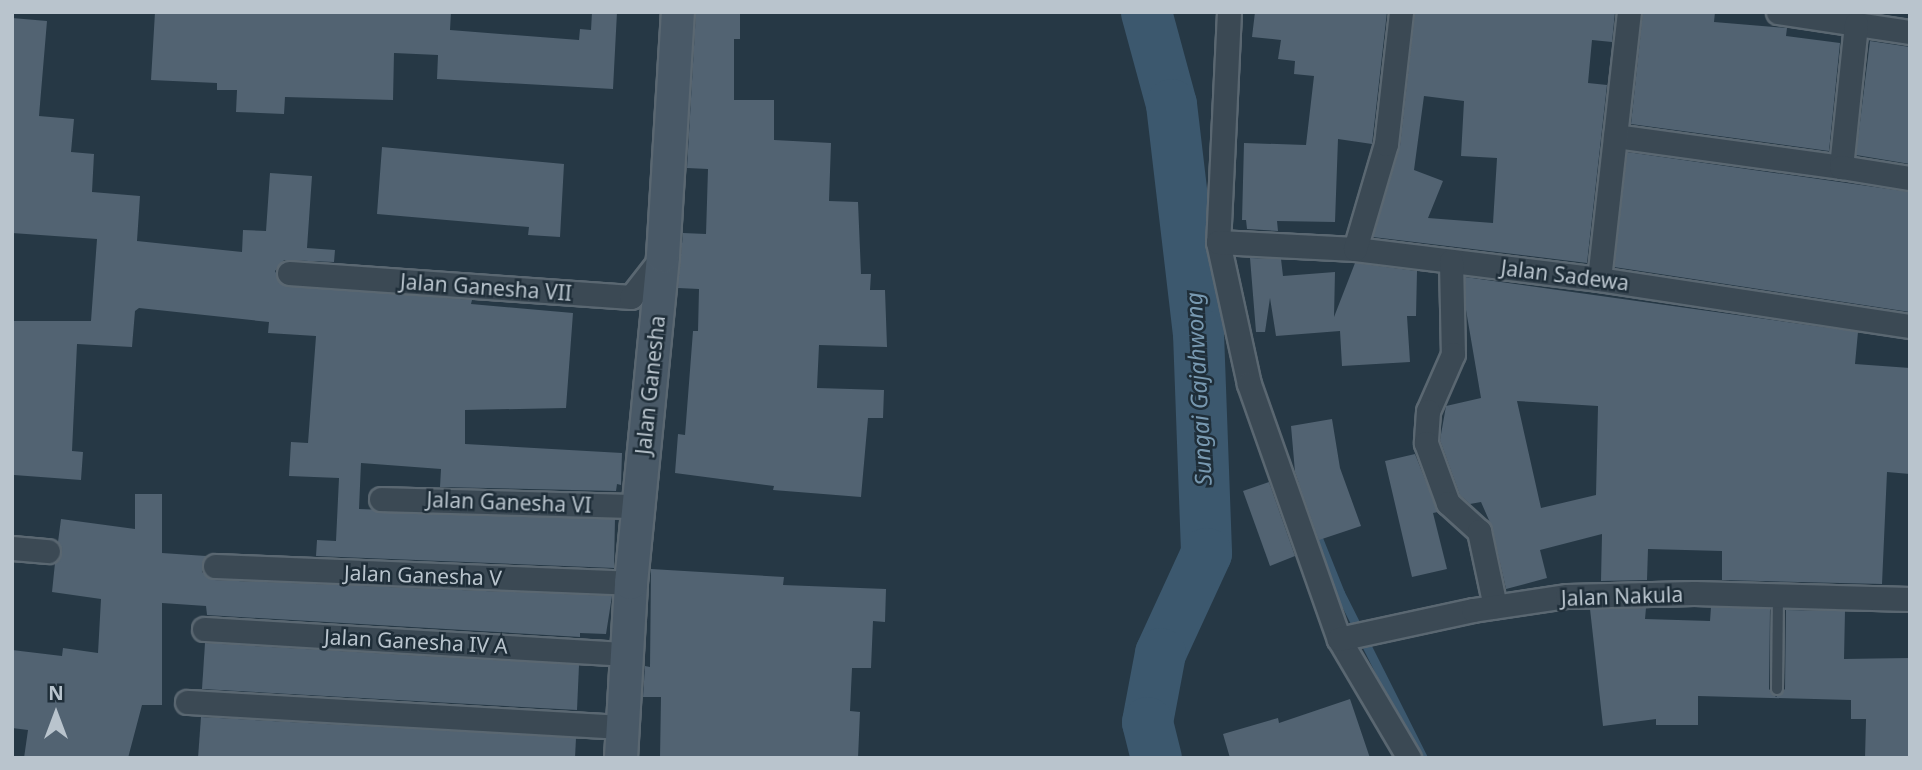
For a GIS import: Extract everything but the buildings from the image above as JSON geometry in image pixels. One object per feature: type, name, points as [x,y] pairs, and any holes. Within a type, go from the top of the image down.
[{"type":"street","name":"Jalan Ganesha","points":[[622,742],[631,583],[663,256],[677,12]]},
{"type":"street","points":[[1228,12],[1225,243],[1249,384],[1352,635],[1409,758]]},
{"type":"street","points":[[1355,249],[1386,144],[1401,12]]},
{"type":"street","points":[[1599,279],[1629,12]]},
{"type":"street","points":[[1778,12],[1910,32]]},
{"type":"street","points":[[1842,167],[1856,24]]},
{"type":"street","points":[[1615,136],[1910,178]]},
{"type":"street","name":"Jalan Sadewa","points":[[1225,243],[1355,249],[1599,279],[1910,326]]},
{"type":"street","name":"Jalan Ganesha VII","points":[[289,273],[631,297],[663,256]]},
{"type":"street","points":[[1451,261],[1453,354],[1428,411],[1426,443],[1448,503],[1479,531],[1496,606]]},
{"type":"street","name":"Jalan Ganesha VI","points":[[381,499],[638,506]]},
{"type":"street","points":[[12,548],[48,551]]},
{"type":"street","name":"Jalan Ganesha V","points":[[215,566],[631,583]]},
{"type":"street","name":"Jalan Nakula","points":[[1352,635],[1496,606],[1620,593],[1910,599]]},
{"type":"street","name":"Jalan Ganesha IV A","points":[[204,629],[628,654]]},
{"type":"street","points":[[187,702],[622,742]]},
{"type":"lane","points":[[1777,689],[1778,596]]},
{"type":"waterway","name":"Sungai Gajahwong","points":[[1146,12],[1171,104],[1198,333],[1206,553],[1160,653],[1147,722],[1156,758]]},
{"type":"waterway","points":[[1297,486],[1340,593],[1423,758]]}]
